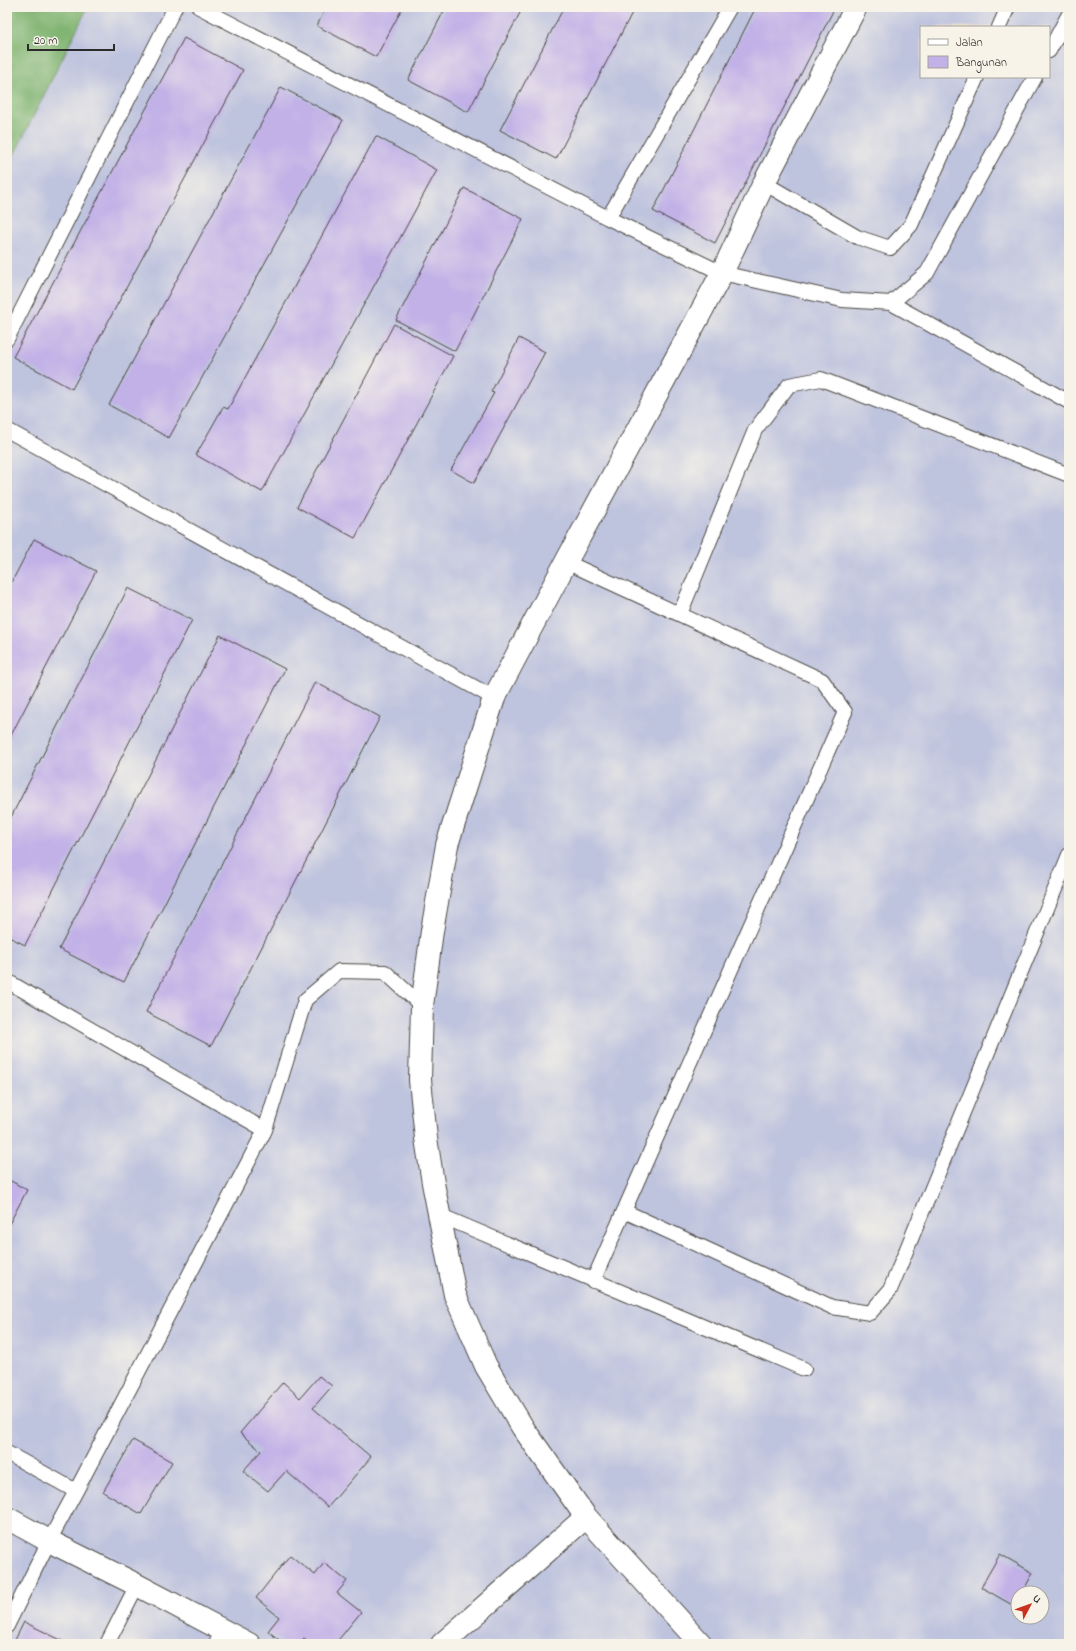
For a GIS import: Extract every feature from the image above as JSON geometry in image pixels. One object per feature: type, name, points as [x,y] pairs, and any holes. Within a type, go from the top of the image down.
[{"type":"street","points":[[701,1644],[586,1518],[523,1428],[486,1366],[455,1295],[439,1215],[426,1138],[420,1080],[422,1006],[432,931],[447,844],[494,698],[722,272],[764,183],[856,7]]},
{"type":"street","points":[[7,1518],[49,1541],[137,1584],[219,1637],[249,1644]]},
{"type":"street","points":[[442,1644],[586,1518]]},
{"type":"lane","points":[[7,339],[175,7]]},
{"type":"lane","points":[[199,7],[608,218],[722,272],[842,300],[891,303],[1069,402]]},
{"type":"lane","points":[[608,218],[730,7]]},
{"type":"lane","points":[[999,26],[1008,7]]},
{"type":"lane","points":[[1050,49],[1069,14]]},
{"type":"lane","points":[[764,183],[857,237],[890,248],[911,225],[977,78]]},
{"type":"lane","points":[[891,303],[927,273],[1034,78]]},
{"type":"lane","points":[[680,614],[755,430],[789,385],[821,379],[1069,475]]},
{"type":"lane","points":[[7,430],[494,698]]},
{"type":"lane","points":[[566,562],[822,680],[845,712],[593,1280]]},
{"type":"lane","points":[[624,1211],[832,1307],[870,1313],[890,1290],[1069,855]]},
{"type":"lane","points":[[7,1626],[49,1541],[265,1130],[305,1000],[339,971],[385,972],[422,1006]]},
{"type":"lane","points":[[7,980],[265,1130]]},
{"type":"lane","points":[[439,1215],[804,1369]]},
{"type":"lane","points":[[7,1453],[76,1491]]},
{"type":"lane","points":[[107,1644],[137,1584]]},
{"type":"shaded area","points":[[76,7],[1069,7],[1069,1644],[7,1644],[7,139]]},
{"type":"green space","points":[[7,7],[88,7],[7,169]]},
{"type":"building","points":[[326,7],[403,7],[376,57],[317,26]]},
{"type":"building","points":[[446,7],[523,7],[468,112],[408,80]]},
{"type":"building","points":[[564,7],[635,7],[556,159],[500,130]]},
{"type":"building","points":[[756,7],[835,7],[715,243],[653,211]]},
{"type":"building","points":[[184,38],[243,70],[72,389],[13,357]]},
{"type":"building","points":[[281,87],[343,120],[169,438],[109,405]]},
{"type":"building","points":[[376,136],[437,170],[262,492],[196,455],[223,407],[228,409]]},
{"type":"building","points":[[464,188],[523,219],[455,351],[396,320]]},
{"type":"building","points":[[394,324],[453,356],[355,538],[297,507]]},
{"type":"building","points":[[519,338],[545,352],[474,483],[451,470],[494,393],[491,392]]},
{"type":"building","points":[[34,539],[96,571],[7,743],[7,591]]},
{"type":"building","points":[[128,588],[192,620],[25,945],[7,936],[7,825]]},
{"type":"building","points":[[220,635],[285,669],[124,982],[59,949]]},
{"type":"building","points":[[315,682],[380,717],[211,1046],[146,1012]]},
{"type":"building","points":[[11,1181],[27,1190],[7,1228],[7,1188]]},
{"type":"building","points":[[319,1376],[332,1386],[313,1408],[371,1457],[328,1507],[286,1471],[268,1491],[243,1471],[261,1451],[240,1433],[283,1382],[300,1398]]},
{"type":"building","points":[[133,1440],[172,1462],[141,1514],[103,1492]]},
{"type":"building","points":[[1000,1554],[1033,1573],[1026,1585],[1010,1585],[1010,1604],[981,1587]]},
{"type":"building","points":[[290,1555],[315,1575],[324,1563],[347,1581],[337,1593],[361,1612],[335,1644],[312,1644],[304,1638],[299,1644],[284,1644],[268,1631],[279,1617],[256,1598]]},
{"type":"building","points":[[24,1622],[69,1644],[13,1644]]}]
